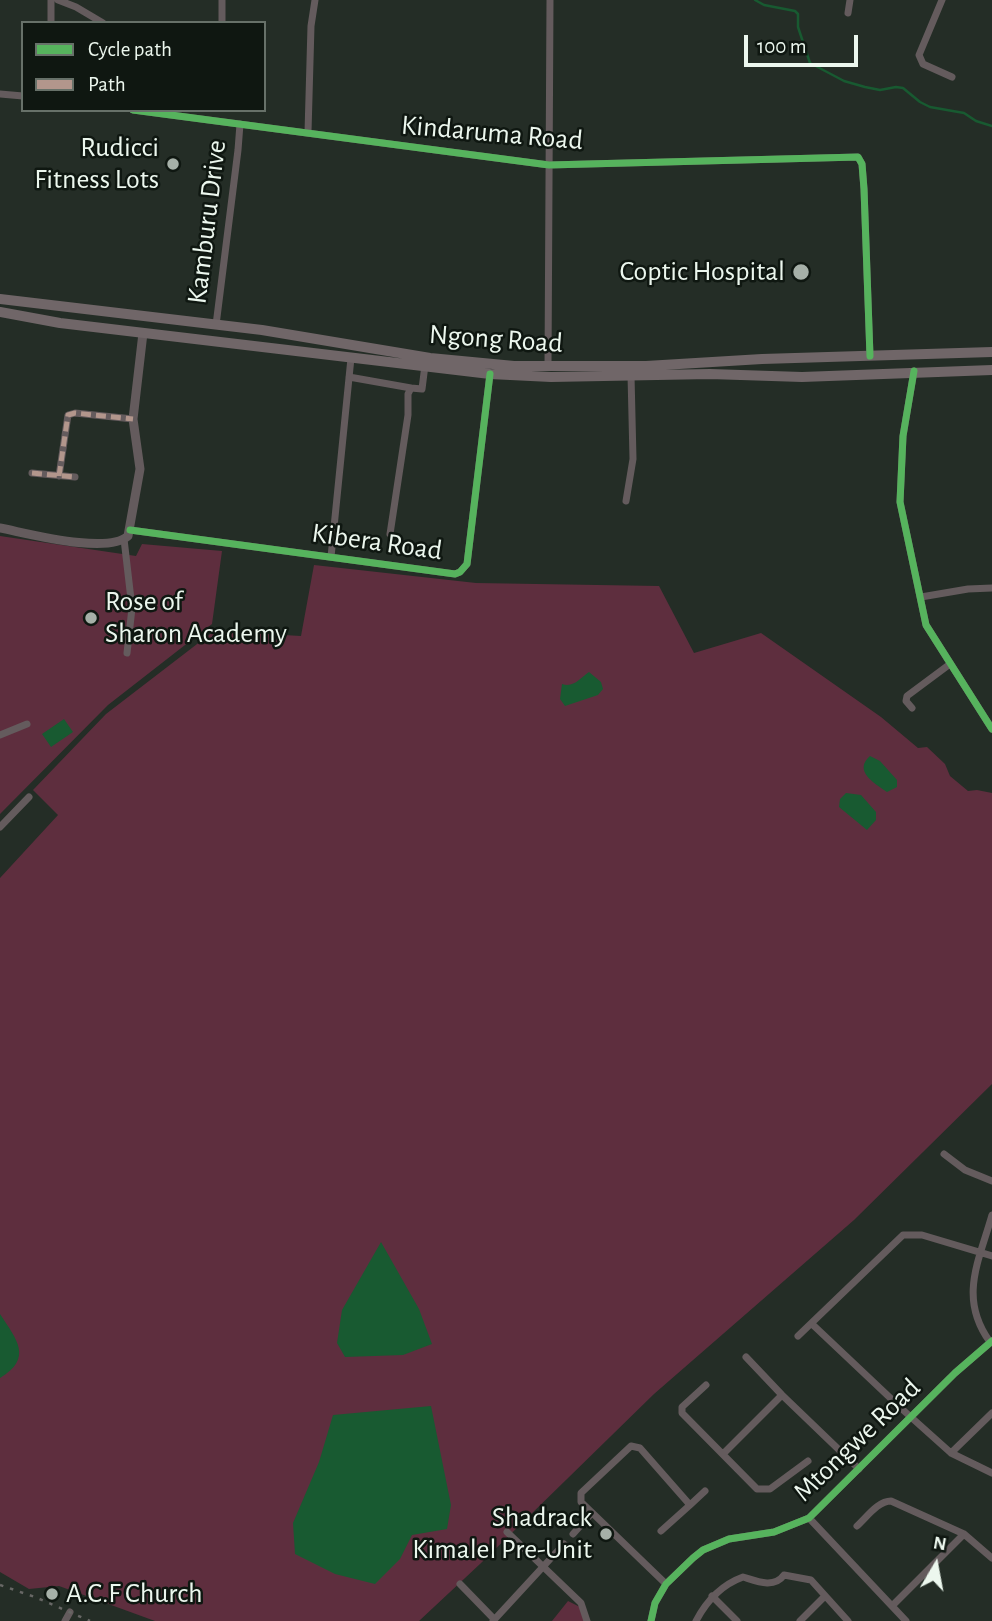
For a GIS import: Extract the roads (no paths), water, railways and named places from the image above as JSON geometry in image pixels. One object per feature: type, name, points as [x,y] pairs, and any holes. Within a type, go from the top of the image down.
[{"type":"main road","name":"Ngong Road","points":[[0,299],[262,330],[430,358],[548,367],[646,366],[992,352]]},
{"type":"main road","points":[[60,323],[54,312],[57,307],[62,306]]},
{"type":"main road","name":"Ngong Road","points":[[0,312],[60,323],[490,374],[551,377],[818,376],[992,370]]},
{"type":"main road","points":[[258,347],[269,342],[267,333],[262,330]]},
{"type":"main road","points":[[951,353],[962,360],[961,367],[953,370]]},
{"type":"main road","points":[[812,358],[807,361],[807,368],[818,376]]},
{"type":"street","points":[[51,0],[51,21]]},
{"type":"street","points":[[58,0],[100,21]]},
{"type":"street","points":[[222,0],[222,21]]},
{"type":"street","points":[[308,132],[311,26],[315,0]]},
{"type":"street","points":[[548,367],[550,0]]},
{"type":"street","points":[[848,13],[850,0]]},
{"type":"street","points":[[942,0],[919,60],[952,77]]},
{"type":"street","points":[[0,94],[21,96]]},
{"type":"street","name":"Kindaruma Road","points":[[150,112],[549,165],[854,156],[861,160],[864,189],[870,356]]},
{"type":"street","name":"Kamburu Drive","points":[[218,112],[218,120]]},
{"type":"street","name":"Kamburu Drive","points":[[216,325],[240,124]]},
{"type":"street","points":[[127,653],[132,608],[124,539],[130,530],[140,469],[133,419],[143,333]]},
{"type":"street","points":[[331,557],[351,358]]},
{"type":"street","points":[[349,377],[422,389],[425,365]]},
{"type":"street","points":[[914,371],[903,436],[900,502],[926,625],[992,729]]},
{"type":"street","name":"Kibera Road","points":[[130,530],[455,574],[467,564],[490,374]]},
{"type":"street","points":[[626,501],[633,459],[631,375]]},
{"type":"street","points":[[390,534],[408,415],[408,394],[411,388]]},
{"type":"street","points":[[59,476],[68,415],[75,413],[133,419]]},
{"type":"street","points":[[32,473],[75,477]]},
{"type":"street","points":[[0,528],[90,543],[124,539]]},
{"type":"street","points":[[920,597],[968,589],[992,589]]},
{"type":"street","points":[[912,708],[906,701],[907,696],[950,664]]},
{"type":"street","points":[[0,735],[27,724]]},
{"type":"street","points":[[0,827],[29,797]]},
{"type":"street","points":[[944,1154],[965,1170],[992,1181]]},
{"type":"street","points":[[991,1342],[979,1327],[972,1295],[980,1252],[992,1215]]},
{"type":"street","points":[[798,1336],[903,1235],[922,1235],[992,1256]]},
{"type":"street","points":[[812,1324],[951,1453],[992,1473]]},
{"type":"street","name":"Mtongwe Road","points":[[651,1621],[654,1603],[666,1584],[693,1558],[729,1539],[774,1532],[809,1518],[991,1342]]},
{"type":"street","points":[[746,1357],[859,1469]]},
{"type":"street","points":[[706,1384],[682,1407],[682,1413],[760,1490],[770,1489],[808,1461]]},
{"type":"street","points":[[724,1453],[782,1395]]},
{"type":"street","points":[[951,1453],[992,1413]]},
{"type":"street","points":[[666,1584],[582,1505],[581,1493],[634,1445],[640,1448],[690,1505]]},
{"type":"street","points":[[661,1531],[705,1491]]},
{"type":"street","points":[[857,1526],[879,1505],[891,1500],[964,1534],[992,1558]]},
{"type":"street","points":[[573,1534],[591,1514]]},
{"type":"street","points":[[809,1518],[906,1621]]},
{"type":"street","points":[[507,1532],[581,1603],[587,1621]]},
{"type":"street","points":[[892,1606],[964,1534]]},
{"type":"street","points":[[460,1584],[493,1620],[564,1544]]},
{"type":"street","points":[[696,1621],[712,1596],[741,1578],[767,1583],[778,1581],[784,1575],[811,1580],[848,1621]]},
{"type":"street","points":[[712,1596],[737,1621]]},
{"type":"street","points":[[800,1621],[824,1597]]},
{"type":"street","points":[[65,1621],[70,1612]]},
{"type":"waterway","points":[[755,0],[798,14],[798,27],[810,63],[844,81],[865,87],[880,90],[903,88],[930,107],[964,113],[976,121],[992,126]]},
{"type":"railway","points":[[0,1585],[90,1621]]},
{"type":"place","name":"Rudicci Fitness Lots","points":[[173,164]]},
{"type":"place","name":"Coptic Hospital","points":[[801,272]]},
{"type":"place","name":"Rose of Sharon Academy","points":[[91,618]]},
{"type":"place","name":"Shadrack Kimalel Pre-Unit","points":[[606,1534]]},
{"type":"place","name":"A.C.F Church","points":[[52,1594]]}]
